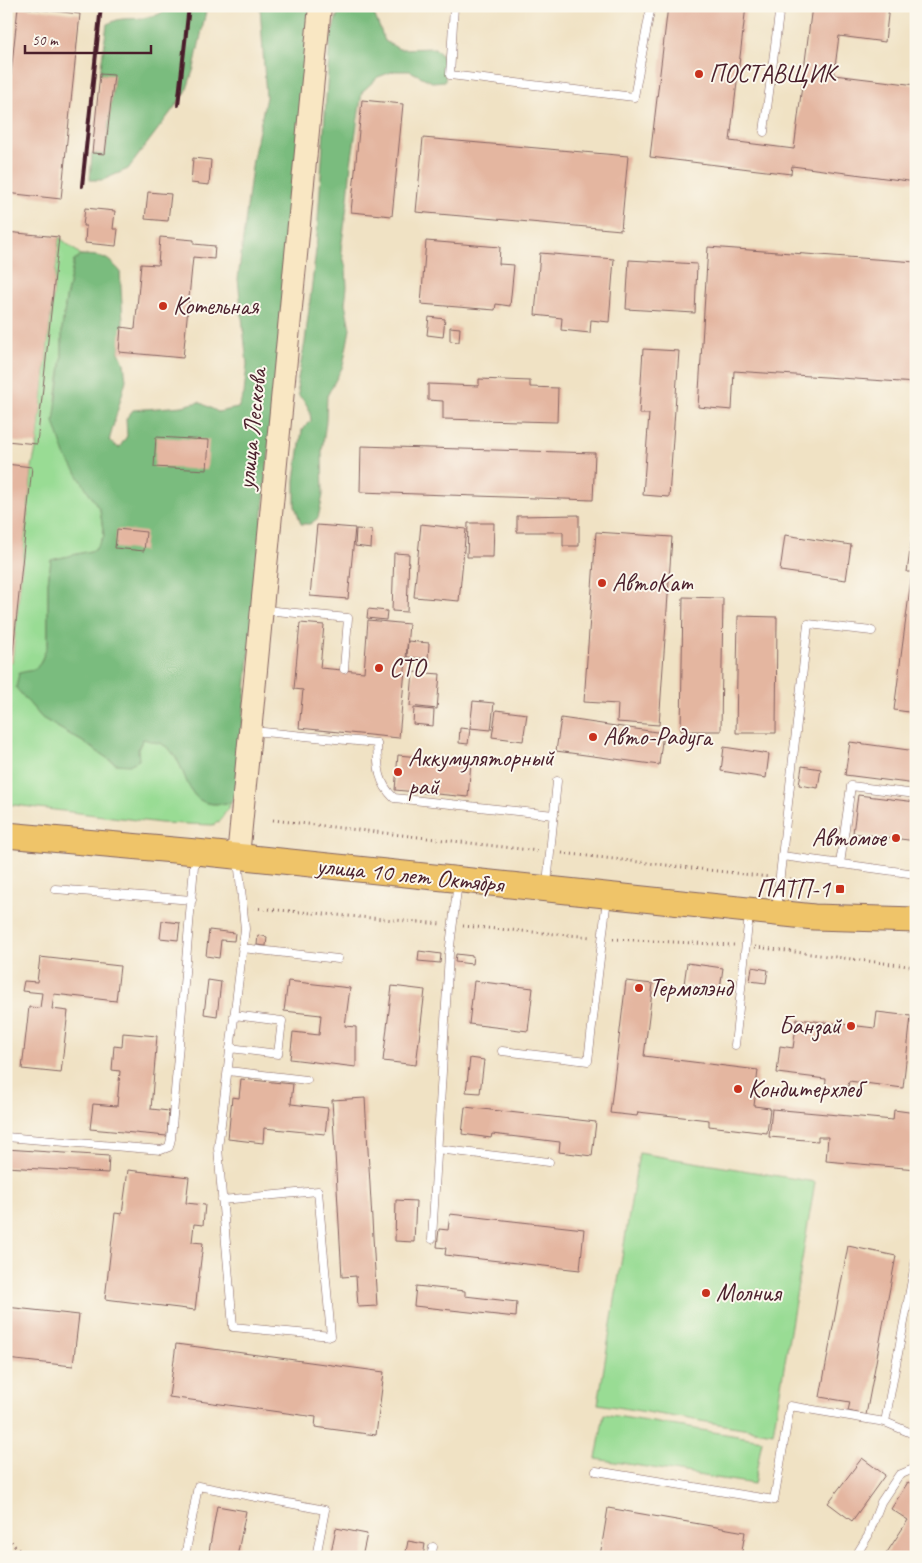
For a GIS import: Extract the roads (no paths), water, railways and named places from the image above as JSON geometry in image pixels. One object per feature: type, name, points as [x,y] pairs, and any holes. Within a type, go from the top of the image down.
[{"type":"main road","name":"улица Лескова","points":[[238,857],[320,6]]},
{"type":"main road","name":"улица 10 лет Октября","points":[[6,835],[196,852],[814,917],[916,920]]},
{"type":"main road","name":"улица 10 лет Октября","points":[[814,917],[868,929],[916,936]]},
{"type":"lane","points":[[454,6],[450,75],[634,98],[651,6]]},
{"type":"lane","points":[[764,132],[780,6]]},
{"type":"lane","points":[[262,610],[348,618],[344,669]]},
{"type":"lane","points":[[776,913],[808,624],[872,631]]},
{"type":"lane","points":[[250,731],[377,743],[378,767],[385,790],[394,798],[554,815]]},
{"type":"lane","points":[[547,889],[557,781]]},
{"type":"lane","points":[[840,864],[850,786],[916,794]]},
{"type":"lane","points":[[6,1137],[161,1150],[169,1147],[196,852]]},
{"type":"lane","points":[[782,856],[916,874]]},
{"type":"lane","points":[[222,1200],[318,1191],[330,1336],[233,1327],[222,1200],[218,1148],[245,929],[238,857]]},
{"type":"lane","points":[[432,1239],[449,954],[458,880]]},
{"type":"lane","points":[[55,889],[192,900]]},
{"type":"lane","points":[[502,1051],[588,1061],[607,895]]},
{"type":"lane","points":[[735,1045],[750,910]]},
{"type":"lane","points":[[242,948],[338,959]]},
{"type":"lane","points":[[230,1048],[278,1054],[282,1021],[234,1015]]},
{"type":"lane","points":[[228,1071],[307,1080]]},
{"type":"lane","points":[[437,1149],[549,1162]]},
{"type":"lane","points":[[885,1422],[916,1259]]},
{"type":"lane","points":[[596,1471],[774,1500],[790,1406],[885,1422],[916,1435]]},
{"type":"lane","points":[[855,1557],[868,1536],[881,1502],[899,1475],[916,1468]]},
{"type":"lane","points":[[185,1557],[198,1486],[325,1510],[316,1557]]},
{"type":"lane","points":[[431,1557],[433,1547]]},
{"type":"railway","points":[[82,186],[101,6]]},
{"type":"railway","points":[[178,105],[189,6]]},
{"type":"place","name":"ПОСТАВЩИК","points":[[699,74]]},
{"type":"place","name":"Котельная","points":[[163,306]]},
{"type":"place","name":"АвтоКат","points":[[602,583]]},
{"type":"place","name":"СТО","points":[[379,668]]},
{"type":"place","name":"Авто-Радуга","points":[[593,737]]},
{"type":"place","name":"Аккумуляторный рай","points":[[398,772]]},
{"type":"place","name":"Автомое","points":[[896,838]]},
{"type":"place","name":"ПАТП-1","points":[[840,889]]},
{"type":"place","name":"Термолэнд","points":[[639,988]]},
{"type":"place","name":"Банзай","points":[[851,1026]]},
{"type":"place","name":"Кондитерхлеб","points":[[738,1089]]},
{"type":"place","name":"Молния","points":[[706,1293]]}]
